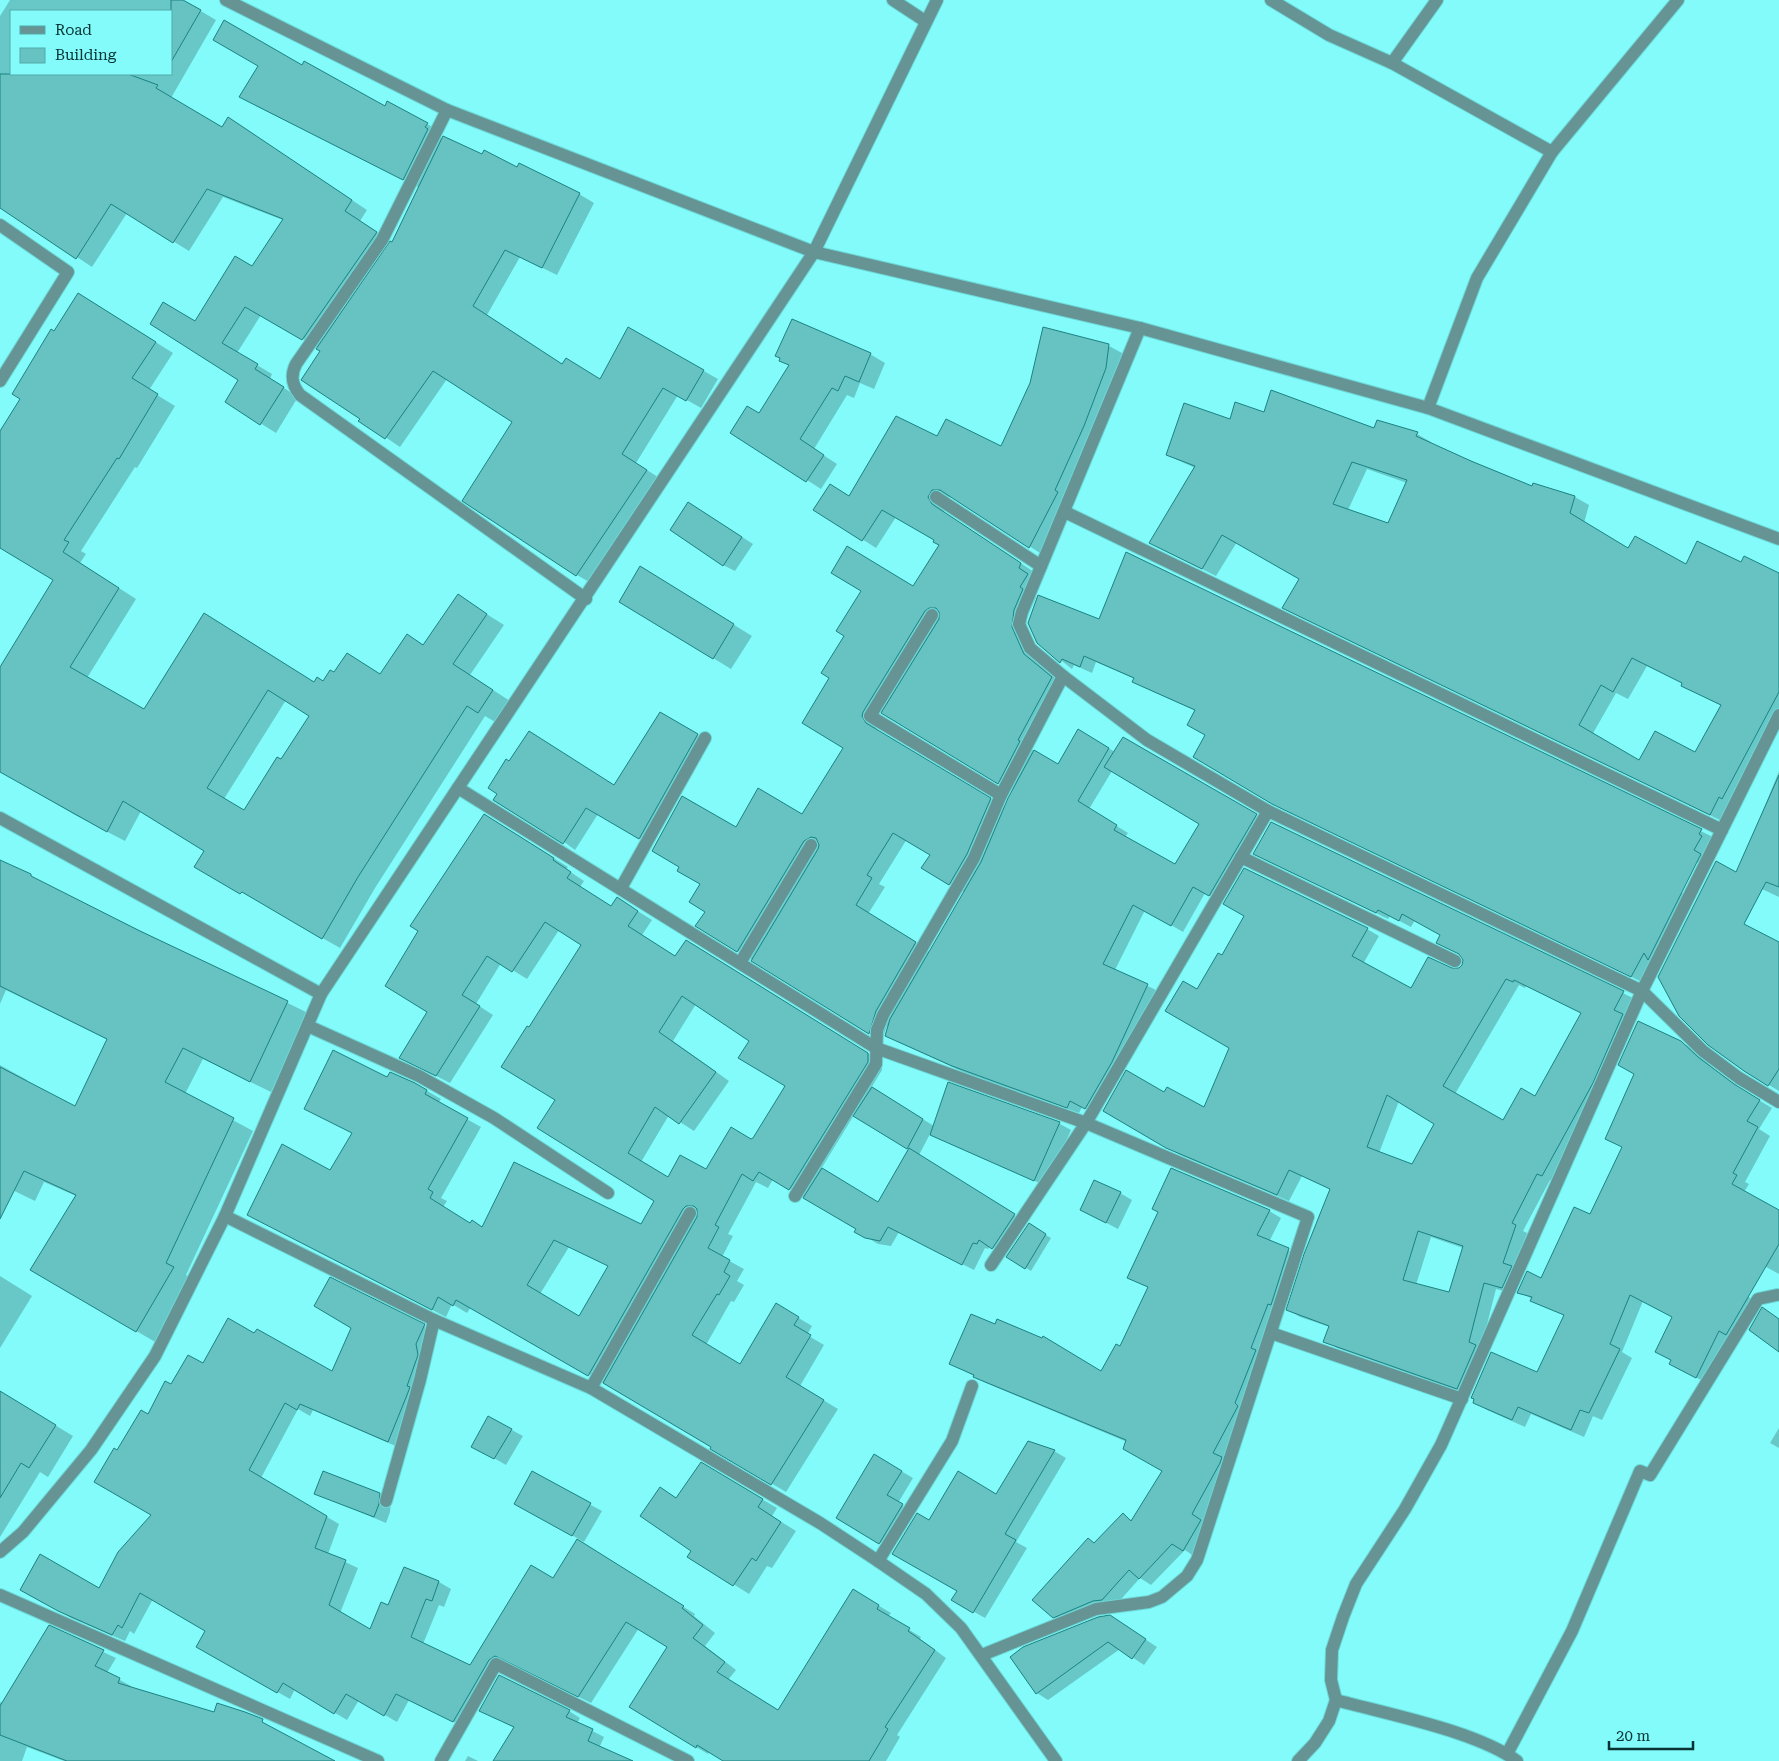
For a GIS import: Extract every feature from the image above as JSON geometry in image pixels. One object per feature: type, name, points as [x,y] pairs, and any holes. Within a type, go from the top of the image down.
[{"type":"street","points":[[226,0],[447,110],[814,252],[1140,328],[1428,408],[1779,538]]},
{"type":"street","points":[[894,0],[925,21]]},
{"type":"street","points":[[0,1552],[23,1532],[91,1450],[149,1364],[225,1216],[321,994],[586,599],[814,252],[925,21],[937,0]]},
{"type":"street","points":[[1271,0],[1329,35],[1392,63],[1552,152]]},
{"type":"street","points":[[1392,63],[1437,0]]},
{"type":"street","points":[[1428,408],[1476,278],[1552,152],[1678,0]]},
{"type":"street","points":[[447,110],[382,240],[296,364],[292,372],[292,381],[300,395],[586,599]]},
{"type":"street","points":[[0,225],[68,272],[0,382]]},
{"type":"street","points":[[1140,328],[1041,566],[1019,624],[1030,648],[1062,676],[1147,740],[1268,810],[1642,990],[1704,1051],[1740,1078],[1779,1102]]},
{"type":"street","points":[[936,497],[1041,566]]},
{"type":"street","points":[[1065,512],[1722,830]]},
{"type":"street","points":[[932,615],[870,716],[1001,795]]},
{"type":"street","points":[[795,1196],[876,1064],[877,1030],[883,1016],[974,858],[1001,795],[1062,676]]},
{"type":"street","points":[[1298,1761],[1315,1743],[1329,1721],[1336,1700],[1331,1680],[1332,1650],[1342,1617],[1356,1584],[1404,1510],[1442,1445],[1642,990],[1779,715]]},
{"type":"street","points":[[621,888],[705,738]]},
{"type":"street","points":[[458,788],[876,1048],[1086,1123],[1308,1217],[1197,1560],[1187,1576],[1174,1589],[1149,1602],[1096,1609],[982,1654]]},
{"type":"street","points":[[991,1265],[1086,1123],[1268,810]]},
{"type":"street","points":[[0,818],[321,994]]},
{"type":"street","points":[[740,963],[811,845]]},
{"type":"street","points":[[1241,857],[1455,961]]},
{"type":"street","points":[[308,1026],[419,1076],[494,1118],[608,1193]]},
{"type":"street","points":[[591,1388],[690,1213]]},
{"type":"street","points":[[225,1216],[434,1320],[591,1388],[820,1523],[878,1561],[926,1594],[961,1628],[982,1654],[1056,1761]]},
{"type":"street","points":[[1336,1700],[1470,1738],[1512,1758],[1572,1631],[1640,1471],[1650,1475],[1758,1299],[1778,1294]]},
{"type":"street","points":[[386,1501],[434,1320]]},
{"type":"street","points":[[1272,1333],[1462,1399]]},
{"type":"street","points":[[878,1561],[952,1441],[972,1386]]},
{"type":"street","points":[[0,1595],[378,1761]]},
{"type":"street","points":[[441,1761],[496,1664],[688,1761]]},
{"type":"building","points":[[171,0],[183,0],[201,10],[172,60],[172,10]]},
{"type":"building","points":[[224,20],[302,65],[304,61],[385,106],[387,101],[428,123],[425,127],[428,129],[403,180],[239,97],[258,66],[213,40]]},
{"type":"building","points":[[0,74],[131,75],[158,85],[156,88],[222,127],[228,117],[352,200],[345,211],[377,232],[302,340],[245,307],[222,343],[258,364],[255,369],[284,387],[260,425],[225,402],[238,380],[150,324],[163,302],[195,321],[235,256],[252,266],[283,219],[207,189],[173,243],[111,204],[76,259],[0,208]]},
{"type":"building","points":[[443,136],[482,154],[484,150],[517,167],[519,163],[580,193],[542,268],[505,250],[473,306],[562,364],[566,358],[600,379],[628,327],[704,370],[686,401],[663,388],[622,454],[647,470],[576,576],[462,501],[512,422],[433,371],[385,439],[358,421],[360,419],[301,380],[320,351],[316,349],[390,241],[392,242]]},
{"type":"building","points":[[78,293],[156,342],[132,378],[158,394],[119,459],[117,458],[64,540],[69,542],[63,552],[119,588],[70,667],[144,709],[204,613],[314,682],[317,677],[323,681],[330,670],[334,672],[347,653],[380,674],[407,634],[423,645],[458,594],[487,614],[453,664],[493,690],[478,713],[467,706],[358,877],[322,939],[242,892],[240,894],[194,867],[204,851],[123,801],[107,832],[0,772],[0,667],[53,580],[0,548],[0,431],[20,399],[12,394],[51,329],[54,331]],"holes":[[[268,690],[309,716],[281,759],[277,757],[244,810],[207,788]]]},
{"type":"building","points":[[792,319],[871,353],[859,382],[845,376],[838,391],[832,388],[800,439],[824,455],[806,482],[730,433],[747,406],[759,413],[789,365],[779,361],[780,358],[775,356]]},
{"type":"building","points":[[1043,327],[1109,344],[1106,368],[1084,426],[1055,490],[1058,492],[1029,548],[940,490],[932,490],[928,497],[932,504],[1021,563],[1019,568],[1028,574],[1020,587],[1023,589],[1014,610],[1012,627],[1024,654],[1052,677],[1018,740],[1020,741],[998,784],[881,713],[939,619],[939,612],[936,608],[929,608],[925,611],[863,712],[862,716],[866,723],[991,798],[967,854],[949,885],[921,868],[930,855],[893,833],[867,875],[872,878],[856,905],[916,942],[876,1011],[869,1034],[751,961],[818,849],[819,845],[816,838],[811,837],[804,841],[737,952],[695,926],[705,912],[689,902],[700,884],[677,871],[679,867],[652,851],[682,796],[736,827],[758,788],[802,814],[843,748],[802,723],[829,678],[821,673],[844,636],[836,631],[861,591],[831,573],[847,546],[913,586],[939,545],[933,542],[934,540],[882,510],[862,541],[813,510],[830,484],[849,496],[896,416],[937,436],[946,419],[1001,446],[1030,383]]},
{"type":"building","points":[[1271,390],[1374,428],[1377,420],[1418,432],[1416,436],[1532,486],[1533,483],[1575,496],[1570,513],[1628,548],[1635,536],[1686,564],[1697,541],[1741,562],[1744,556],[1779,573],[1779,692],[1722,799],[1719,797],[1710,815],[1282,608],[1299,579],[1222,535],[1202,569],[1149,543],[1195,466],[1166,455],[1184,403],[1230,419],[1235,402],[1264,412]],"holes":[[[1352,462],[1407,480],[1388,523],[1333,504]],[[1632,658],[1682,683],[1681,686],[1721,705],[1695,752],[1655,731],[1639,760],[1579,725],[1601,685],[1613,692]]]},
{"type":"building","points":[[688,502],[742,537],[723,566],[670,530]]},
{"type":"building","points":[[1126,552],[1702,829],[1699,834],[1702,836],[1694,850],[1701,854],[1648,960],[1644,953],[1631,977],[1272,804],[1193,757],[1205,735],[1187,725],[1195,710],[1132,682],[1134,678],[1084,656],[1080,667],[1062,659],[1060,663],[1037,643],[1028,623],[1038,595],[1099,619]]},
{"type":"building","points":[[640,566],[734,624],[713,659],[619,602]]},
{"type":"building","points":[[660,712],[698,734],[639,839],[586,808],[563,844],[493,800],[497,794],[488,788],[506,759],[509,761],[529,731],[614,785]]},
{"type":"building","points":[[1078,729],[1109,748],[1078,801],[1117,825],[1114,830],[1175,864],[1199,824],[1104,767],[1123,737],[1257,814],[1209,896],[1193,887],[1171,926],[1133,905],[1103,964],[1148,984],[1112,1062],[1085,1109],[1070,1101],[1067,1108],[952,1066],[885,1036],[890,1019],[981,862],[1008,798],[1034,750],[1058,764]]},
{"type":"building","points":[[1779,775],[1779,887],[1766,882],[1744,924],[1779,942],[1779,1069],[1768,1086],[1708,1045],[1679,1016],[1658,977],[1716,861],[1736,872]]},
{"type":"building","points":[[484,814],[554,858],[553,860],[571,872],[567,878],[611,906],[617,897],[638,911],[628,926],[675,956],[686,940],[868,1053],[868,1062],[789,1190],[759,1172],[753,1181],[742,1174],[715,1225],[719,1227],[708,1248],[730,1260],[724,1272],[730,1276],[692,1335],[740,1364],[776,1303],[799,1317],[794,1325],[811,1335],[786,1377],[824,1400],[771,1485],[603,1383],[697,1217],[697,1209],[694,1206],[686,1206],[683,1209],[588,1376],[456,1300],[453,1306],[438,1297],[432,1310],[247,1215],[282,1144],[330,1170],[352,1133],[304,1109],[333,1050],[387,1077],[390,1072],[415,1083],[427,1090],[425,1094],[468,1118],[428,1189],[433,1192],[430,1198],[470,1223],[472,1220],[482,1227],[514,1162],[641,1224],[654,1201],[537,1128],[555,1100],[501,1067],[581,945],[545,922],[512,972],[487,956],[462,995],[480,1006],[436,1076],[399,1058],[427,1012],[385,986],[418,931],[410,926]],"holes":[[[682,996],[749,1041],[738,1058],[785,1086],[753,1138],[751,1139],[731,1127],[706,1169],[680,1155],[668,1177],[628,1153],[655,1107],[679,1124],[716,1072],[659,1032]],[[554,1240],[608,1266],[579,1316],[527,1285]]]},
{"type":"building","points":[[1271,822],[1624,991],[1614,1010],[1623,1014],[1593,1083],[1542,1176],[1537,1174],[1512,1223],[1516,1225],[1503,1263],[1512,1266],[1502,1288],[1484,1283],[1469,1342],[1476,1345],[1457,1389],[1323,1342],[1329,1326],[1286,1310],[1304,1254],[1330,1189],[1289,1170],[1277,1195],[1166,1148],[1103,1111],[1126,1070],[1164,1092],[1167,1087],[1204,1107],[1229,1048],[1165,1011],[1183,981],[1197,989],[1218,953],[1222,955],[1244,916],[1223,904],[1244,868],[1368,928],[1352,956],[1411,988],[1428,957],[1452,968],[1459,968],[1462,965],[1463,960],[1459,954],[1436,943],[1440,935],[1402,914],[1399,921],[1378,910],[1376,913],[1253,854]],"holes":[[[1506,979],[1513,982],[1514,980],[1581,1013],[1535,1096],[1521,1088],[1503,1120],[1443,1086]],[[1387,1095],[1434,1124],[1412,1164],[1367,1147]],[[1418,1231],[1463,1246],[1449,1292],[1403,1280]]]},
{"type":"building","points":[[0,860],[31,874],[31,876],[140,931],[288,1001],[250,1082],[183,1048],[165,1082],[234,1118],[166,1263],[174,1267],[136,1332],[30,1270],[76,1195],[24,1171],[0,1219],[0,1067],[75,1106],[107,1039],[0,986]]},
{"type":"building","points":[[1638,1021],[1681,1041],[1698,1057],[1734,1084],[1760,1100],[1747,1121],[1758,1127],[1733,1173],[1737,1175],[1732,1184],[1779,1210],[1779,1244],[1726,1335],[1719,1331],[1696,1378],[1669,1364],[1671,1360],[1655,1352],[1672,1317],[1630,1295],[1610,1344],[1620,1349],[1589,1413],[1580,1410],[1571,1430],[1518,1407],[1512,1420],[1473,1403],[1474,1399],[1471,1398],[1491,1352],[1537,1372],[1564,1315],[1530,1301],[1532,1297],[1517,1293],[1527,1271],[1541,1278],[1574,1207],[1590,1214],[1622,1147],[1605,1139],[1634,1074],[1618,1065]]},
{"type":"building","points":[[948,1082],[1060,1122],[1034,1181],[930,1135]]},
{"type":"building","points":[[872,1087],[923,1119],[907,1149],[853,1116]]},
{"type":"building","points":[[909,1148],[1015,1214],[992,1249],[979,1240],[977,1244],[973,1243],[962,1265],[888,1227],[880,1241],[865,1238],[854,1232],[856,1229],[803,1198],[822,1168],[878,1202]]},
{"type":"building","points":[[1171,1168],[1270,1210],[1257,1235],[1289,1248],[1271,1305],[1268,1304],[1251,1348],[1256,1350],[1235,1403],[1238,1406],[1213,1453],[1222,1457],[1220,1463],[1192,1514],[1201,1520],[1183,1551],[1172,1544],[1139,1579],[1129,1570],[1102,1600],[1093,1601],[1053,1618],[1032,1600],[1088,1538],[1094,1543],[1123,1513],[1131,1521],[1162,1471],[1123,1449],[1126,1440],[973,1377],[974,1375],[949,1364],[971,1314],[995,1324],[997,1319],[1042,1338],[1043,1336],[1101,1371],[1116,1344],[1120,1346],[1148,1287],[1127,1278],[1158,1212],[1152,1209]]},
{"type":"building","points":[[1094,1180],[1121,1192],[1106,1223],[1080,1210]]},
{"type":"building","points":[[1029,1223],[1046,1234],[1025,1269],[1006,1257]]},
{"type":"building","points":[[330,1277],[425,1324],[416,1344],[418,1355],[407,1386],[410,1387],[388,1442],[300,1404],[297,1410],[285,1403],[249,1470],[327,1516],[315,1548],[346,1560],[329,1605],[370,1629],[381,1602],[388,1605],[404,1567],[439,1581],[432,1601],[426,1599],[411,1637],[470,1665],[531,1565],[553,1578],[577,1539],[684,1606],[682,1608],[703,1625],[693,1638],[725,1662],[717,1672],[778,1710],[853,1589],[879,1605],[877,1609],[910,1628],[908,1631],[935,1650],[885,1727],[888,1729],[869,1761],[723,1761],[697,1745],[696,1748],[629,1707],[667,1647],[626,1622],[578,1697],[495,1656],[489,1660],[453,1722],[396,1694],[384,1716],[346,1694],[334,1714],[283,1683],[277,1693],[196,1647],[205,1631],[140,1593],[122,1628],[118,1625],[112,1635],[58,1611],[20,1590],[40,1554],[99,1588],[118,1552],[151,1515],[94,1482],[114,1448],[117,1450],[141,1410],[148,1414],[165,1381],[171,1384],[188,1355],[203,1363],[228,1318],[254,1333],[257,1329],[332,1371],[351,1328],[314,1306]]},
{"type":"building","points":[[1762,1307],[1779,1319],[1779,1352],[1749,1330]]},
{"type":"building","points":[[0,1391],[56,1425],[29,1468],[21,1463],[0,1498]]},
{"type":"building","points":[[488,1416],[512,1429],[494,1459],[471,1447]]},
{"type":"building","points":[[1028,1441],[1055,1450],[1005,1534],[1016,1540],[973,1613],[951,1600],[957,1591],[892,1554],[917,1513],[929,1520],[958,1471],[996,1494]]},
{"type":"building","points":[[874,1454],[902,1471],[887,1495],[903,1504],[879,1544],[836,1518]]},
{"type":"building","points":[[701,1462],[763,1499],[758,1507],[781,1522],[756,1561],[752,1558],[733,1586],[687,1557],[691,1551],[640,1516],[660,1487],[676,1498]]},
{"type":"building","points":[[323,1471],[380,1493],[379,1504],[374,1517],[314,1494]]},
{"type":"building","points":[[532,1471],[591,1503],[572,1536],[514,1504]]},
{"type":"building","points":[[1110,1615],[1146,1639],[1132,1659],[1108,1642],[1036,1694],[1010,1657],[1023,1647],[1098,1617]]},
{"type":"building","points":[[49,1625],[104,1650],[95,1666],[120,1678],[118,1683],[214,1712],[217,1703],[245,1712],[263,1719],[262,1722],[335,1761],[67,1761],[0,1735],[0,1706]]},
{"type":"building","points":[[499,1675],[570,1710],[566,1717],[593,1729],[588,1741],[633,1761],[493,1761],[514,1727],[479,1711]]}]
